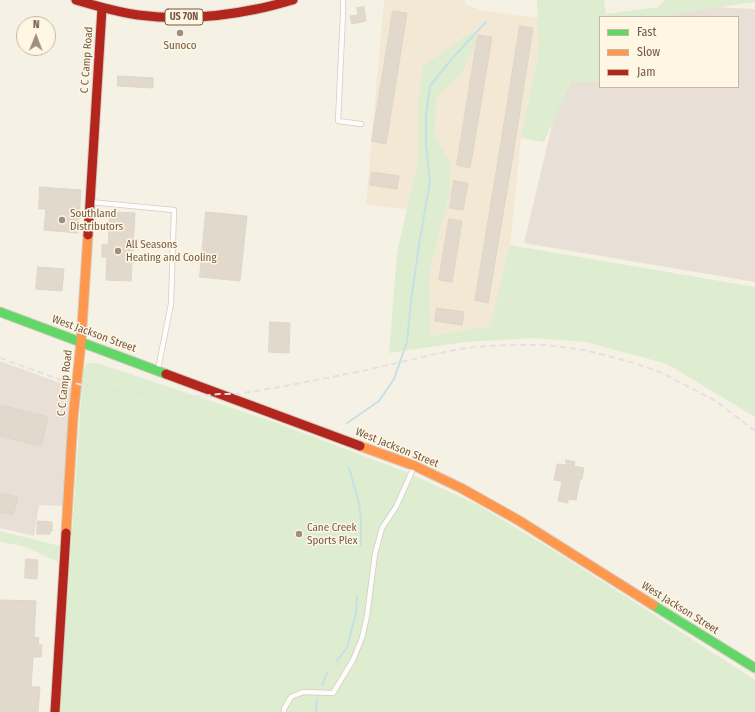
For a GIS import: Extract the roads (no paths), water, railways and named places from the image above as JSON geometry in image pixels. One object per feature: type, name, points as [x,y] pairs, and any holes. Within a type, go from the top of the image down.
[{"type":"street","name":"US 70N","points":[[76,0],[102,8],[131,14],[160,17],[201,16],[250,11],[293,0]]},
{"type":"street","name":"C C Camp Road","points":[[55,712],[73,418],[81,342],[102,8]]},
{"type":"street","name":"West Jackson Street","points":[[0,312],[415,466],[461,488],[518,520],[755,668]]},
{"type":"lane","points":[[343,0],[344,14],[338,121],[361,124]]},
{"type":"lane","points":[[90,202],[174,210],[171,304],[158,370]]},
{"type":"lane","points":[[284,712],[284,709],[291,697],[303,692],[333,693],[353,660],[362,638],[375,554],[382,528],[396,507],[415,466]]},
{"type":"waterway","points":[[347,423],[379,401],[394,379],[407,342],[411,301],[430,181],[426,143],[426,115],[430,86],[455,55],[486,22]]},
{"type":"waterway","points":[[349,468],[359,503],[361,546]]},
{"type":"waterway","points":[[336,662],[347,648],[356,613],[357,596]]},
{"type":"waterway","points":[[322,685],[327,673]]},
{"type":"waterway","points":[[316,712],[317,699]]},
{"type":"railway","points":[[0,358],[61,380],[96,388],[143,394],[192,397],[237,394],[280,387],[362,371],[465,348],[546,345],[584,350],[634,363],[660,372],[716,401],[755,431]]},
{"type":"place","name":"Sunoco","points":[[180,33]]},
{"type":"place","name":"Southland Distributors","points":[[62,220]]},
{"type":"place","name":"All Seasons Heating and Cooling","points":[[118,251]]},
{"type":"place","name":"Cane Creek Sports Plex","points":[[299,534]]}]
